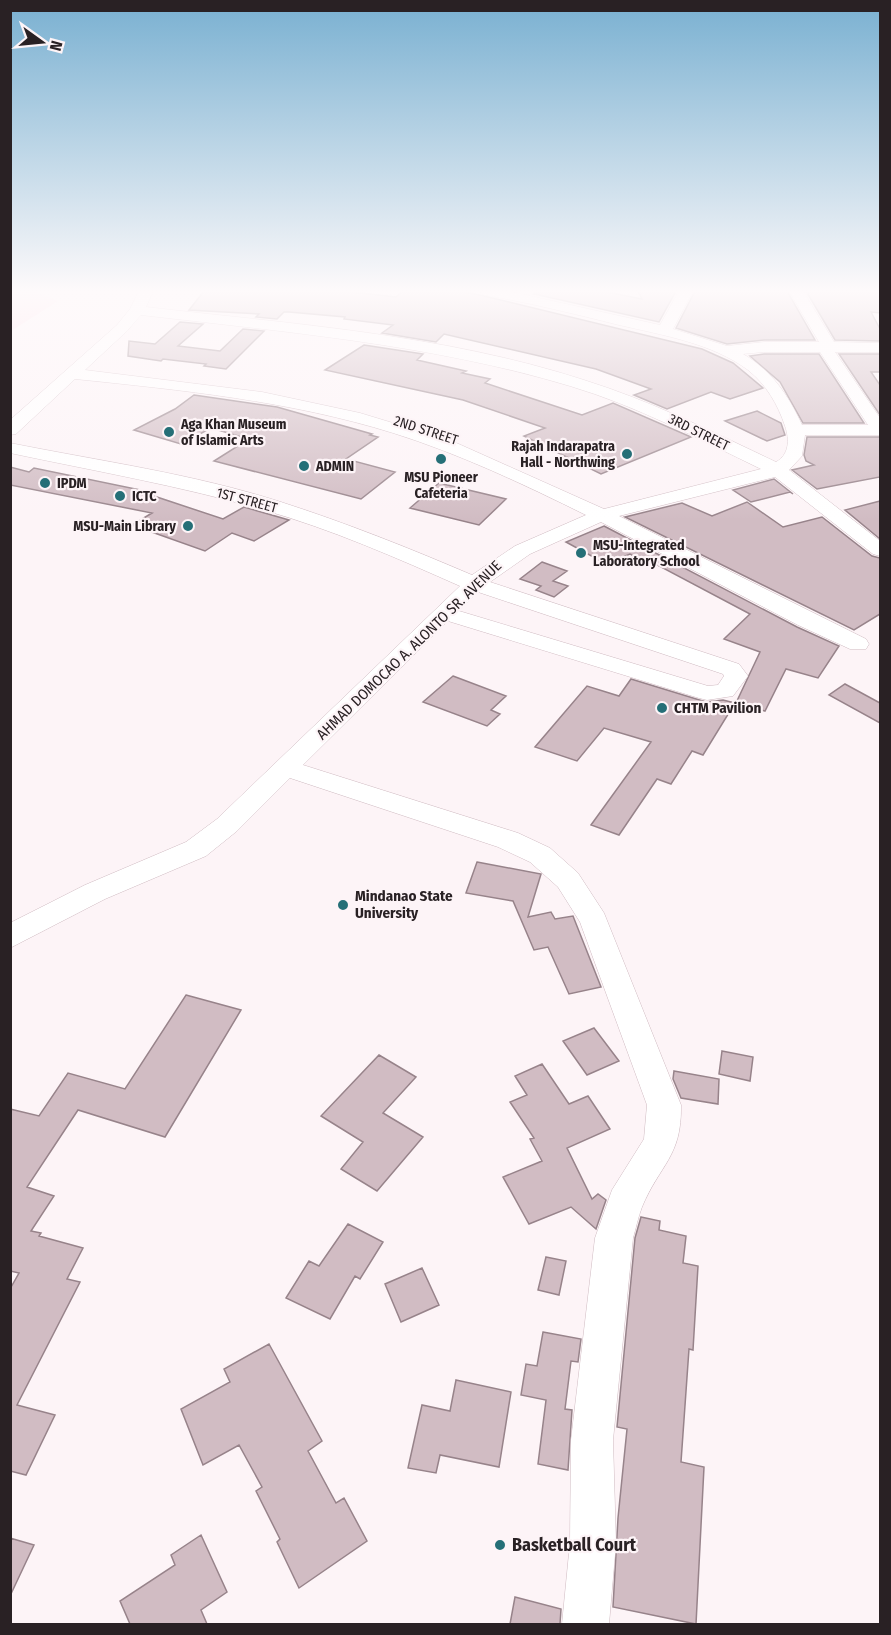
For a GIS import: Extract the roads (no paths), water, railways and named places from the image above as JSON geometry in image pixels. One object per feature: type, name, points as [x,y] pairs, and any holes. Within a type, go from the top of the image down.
[{"type":"street","points":[[10,430],[80,367]]},
{"type":"street","name":"3RD STREET","points":[[525,367],[657,412],[775,469],[819,500],[880,550]]},
{"type":"street","points":[[754,367],[776,388],[796,430],[880,430]]},
{"type":"street","points":[[840,367],[880,430]]},
{"type":"street","name":"2ND STREET","points":[[76,371],[298,402],[444,444],[611,514],[744,590],[858,644]]},
{"type":"street","name":"AHMAD DOMOCAO A. ALONTO SR. AVENUE","points":[[10,937],[95,892],[196,849],[227,825],[499,562],[522,549],[611,514],[775,469],[792,459],[795,452],[796,430]]},
{"type":"street","name":"1ST STREET","points":[[10,448],[203,488],[273,506],[396,550],[474,584],[721,665],[731,669],[736,676],[725,691],[707,693],[444,613]]},
{"type":"street","points":[[285,768],[508,840],[540,855],[568,880],[594,921],[664,1105],[664,1128],[660,1143],[625,1202],[614,1238],[592,1440],[593,1543],[586,1624]]},
{"type":"place","name":"Aga Khan Museum of Islamic Arts","points":[[169,432]]},
{"type":"place","name":"Rajah Indarapatra Hall - Northwing","points":[[627,454]]},
{"type":"place","name":"MSU Pioneer Cafeteria","points":[[441,459]]},
{"type":"place","name":"ADMIN","points":[[304,466]]},
{"type":"place","name":"IPDM","points":[[45,483]]},
{"type":"place","name":"ICTC","points":[[120,496]]},
{"type":"place","name":"MSU-Main Library","points":[[188,526]]},
{"type":"place","name":"MSU-Integrated Laboratory School","points":[[581,553]]},
{"type":"place","name":"CHTM Pavilion","points":[[662,708]]},
{"type":"place","name":"Mindanao State University","points":[[343,905]]},
{"type":"place","name":"Basketball Court","points":[[500,1545]]}]
